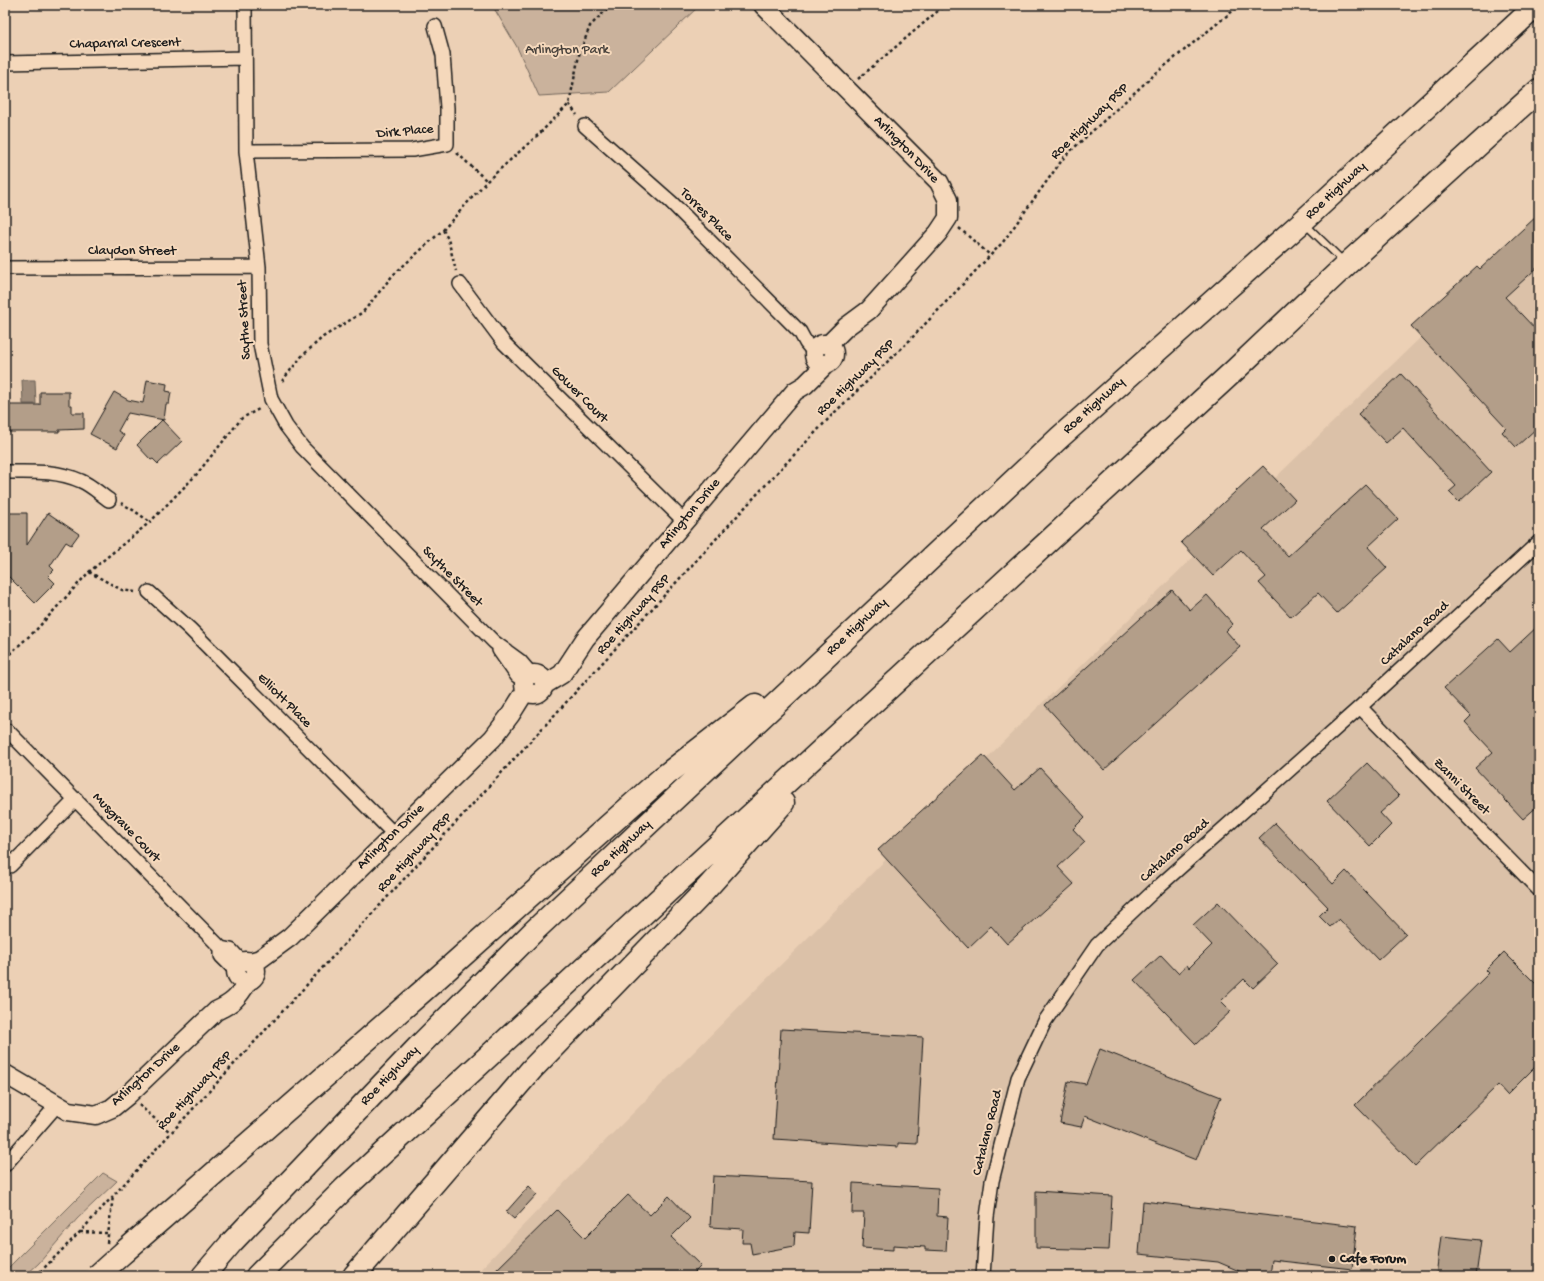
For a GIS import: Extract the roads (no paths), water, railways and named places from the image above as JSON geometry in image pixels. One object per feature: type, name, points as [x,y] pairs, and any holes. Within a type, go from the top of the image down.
[{"type":"highway","name":"Roe Highway","points":[[203,1276],[232,1242],[419,1046],[534,931],[1059,438],[1302,222],[1538,5]]},
{"type":"highway","points":[[257,1276],[345,1188],[1236,369],[1347,264],[1539,90]]},
{"type":"highway","points":[[97,1276],[116,1249],[424,990],[662,778],[859,625]]},
{"type":"highway","points":[[354,1276],[532,1069],[699,897],[863,712]]},
{"type":"street","name":"Scythe Street","points":[[245,5],[246,151],[259,267],[260,344],[271,399],[286,426],[302,447],[494,642],[520,661],[534,683]]},
{"type":"street","name":"Arlington Drive","points":[[5,1074],[68,1111],[96,1115],[112,1108],[128,1095],[216,1011],[230,1005],[235,1000],[245,971],[290,937],[493,738],[514,723],[531,706],[534,683],[585,638],[795,391],[805,385],[824,354],[859,327],[869,310],[938,233],[948,218],[948,200],[939,182],[763,5]]},
{"type":"street","name":"Dirk Place","points":[[246,151],[412,150],[447,144],[447,108],[443,55],[435,26]]},
{"type":"street","name":"Chaparral Crescent","points":[[5,63],[246,58]]},
{"type":"street","name":"Torres Place","points":[[585,126],[670,202],[800,332],[812,337],[824,354]]},
{"type":"street","name":"Claydon Street","points":[[5,268],[259,267]]},
{"type":"street","name":"Gower Court","points":[[460,284],[504,343],[684,521]]},
{"type":"street","points":[[5,472],[41,471],[60,474],[82,481],[109,500]]},
{"type":"street","name":"Catalano Road","points":[[983,1276],[987,1217],[992,1181],[1018,1078],[1045,1021],[1097,945],[1157,888],[1360,708],[1539,542]]},
{"type":"street","name":"Elliott Place","points":[[149,592],[190,629],[394,834]]},
{"type":"street","name":"Zanni Street","points":[[1360,708],[1539,890]]},
{"type":"street","name":"Musgrave Court","points":[[8,731],[221,948],[231,950],[245,971]]},
{"type":"street","points":[[10,866],[76,799]]},
{"type":"street","points":[[5,1165],[57,1105]]},
{"type":"lane","points":[[1302,222],[1347,264]]},
{"type":"place","name":"Cafe Forum","points":[[1332,1259]]},
{"type":"park label","name":"Arlington Park","points":[[567,50]]}]
